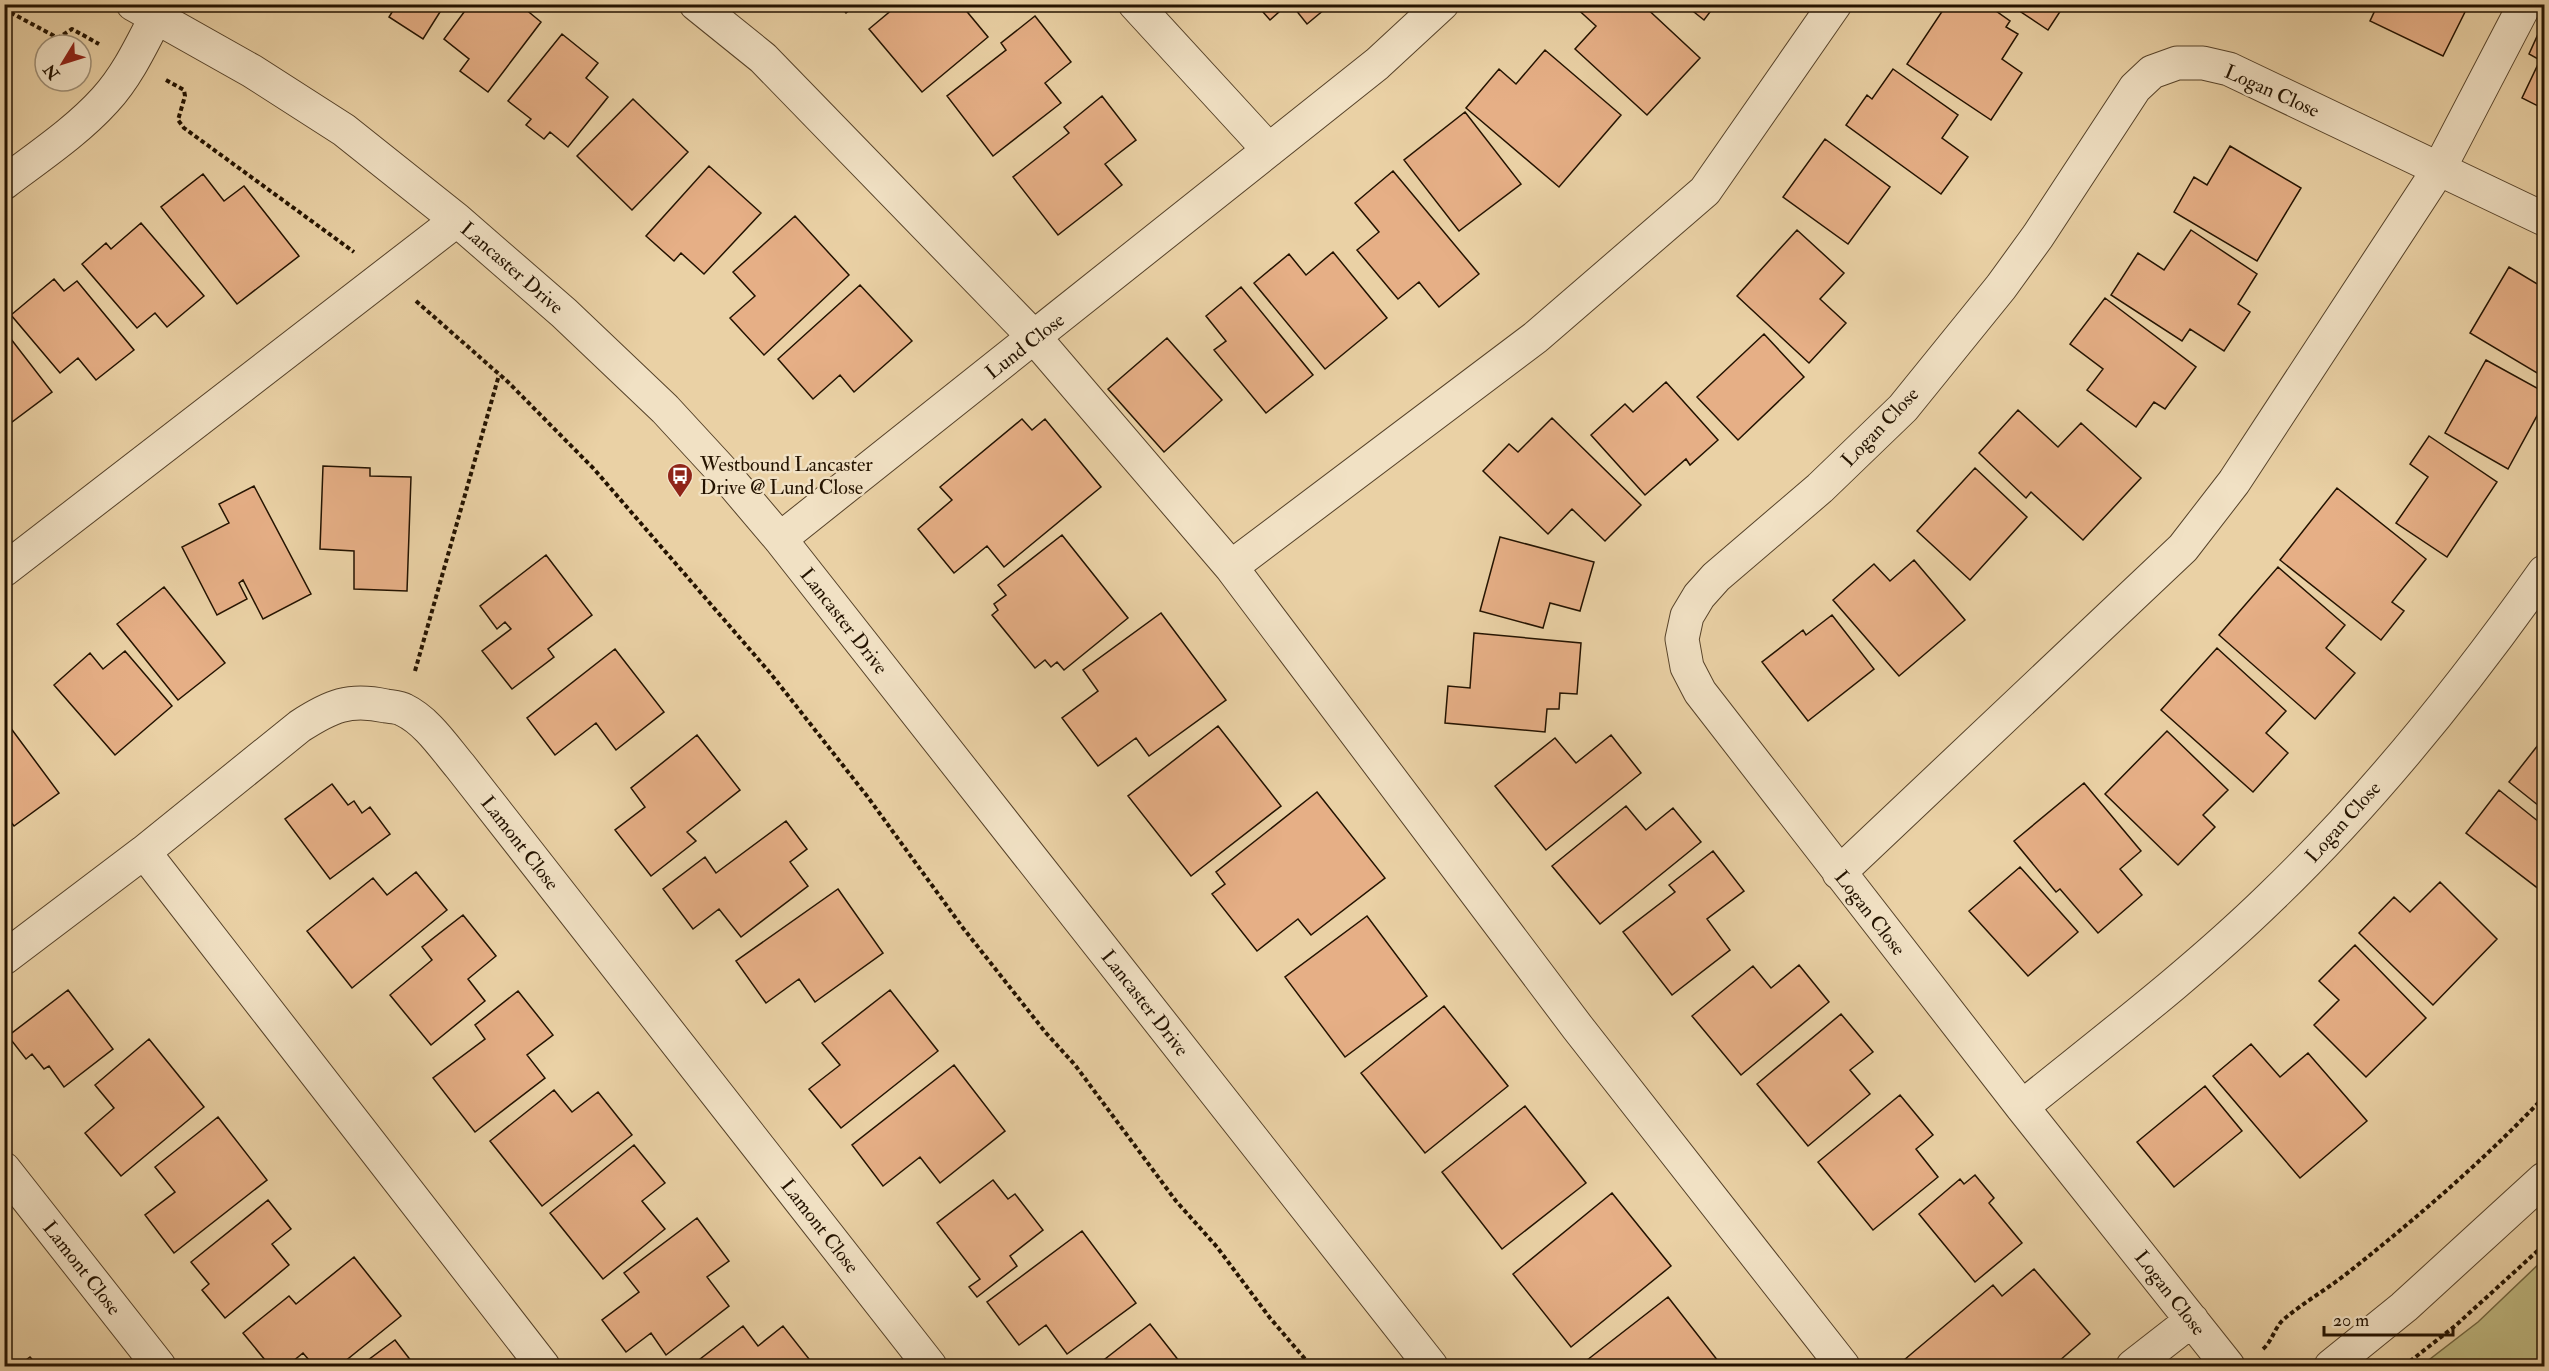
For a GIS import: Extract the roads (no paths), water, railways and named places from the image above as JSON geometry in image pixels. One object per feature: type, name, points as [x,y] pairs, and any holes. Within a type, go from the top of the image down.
[{"type":"street","points":[[696,4],[763,58],[1035,338],[1231,567],[1578,1028],[1843,1366]]},
{"type":"street","points":[[1135,4],[1269,150]]},
{"type":"street","name":"Lund Close","points":[[780,539],[1377,64],[1442,4]]},
{"type":"street","points":[[1231,567],[1536,337],[1705,191],[1835,4]]},
{"type":"street","points":[[1839,873],[2183,548],[2234,482],[2439,169],[2525,4]]},
{"type":"street","points":[[4,183],[87,118],[105,100],[133,62],[144,11]]},
{"type":"street","name":"Lancaster Drive","points":[[144,11],[252,71],[344,130],[457,220],[564,313],[665,409],[780,539],[1431,1366]]},
{"type":"street","name":"Logan Close","points":[[2228,1366],[2022,1107],[1700,692],[1688,667],[1682,639],[1687,616],[1699,596],[1716,577],[1820,488],[1903,408],[2001,287],[2038,236],[2120,109],[2135,88],[2152,72],[2177,63],[2203,63],[2229,69],[2544,219]]},
{"type":"street","points":[[4,570],[457,220]]},
{"type":"street","name":"Logan Close","points":[[2022,1107],[2195,967],[2315,854],[2429,726],[2486,654],[2544,572]]},
{"type":"street","name":"Lamont Close","points":[[4,958],[144,852],[300,726],[325,709],[350,702],[404,710],[426,727],[460,766],[930,1366]]},
{"type":"street","points":[[144,852],[543,1366]]},
{"type":"street","name":"Lamont Close","points":[[4,1169],[159,1366]]},
{"type":"street","points":[[2331,1366],[2404,1307],[2544,1179]]},
{"type":"street","points":[[2133,1366],[2192,1320]]},
{"type":"place","name":"Westbound Lancaster Drive @ Lund Close","points":[[680,499]]}]
